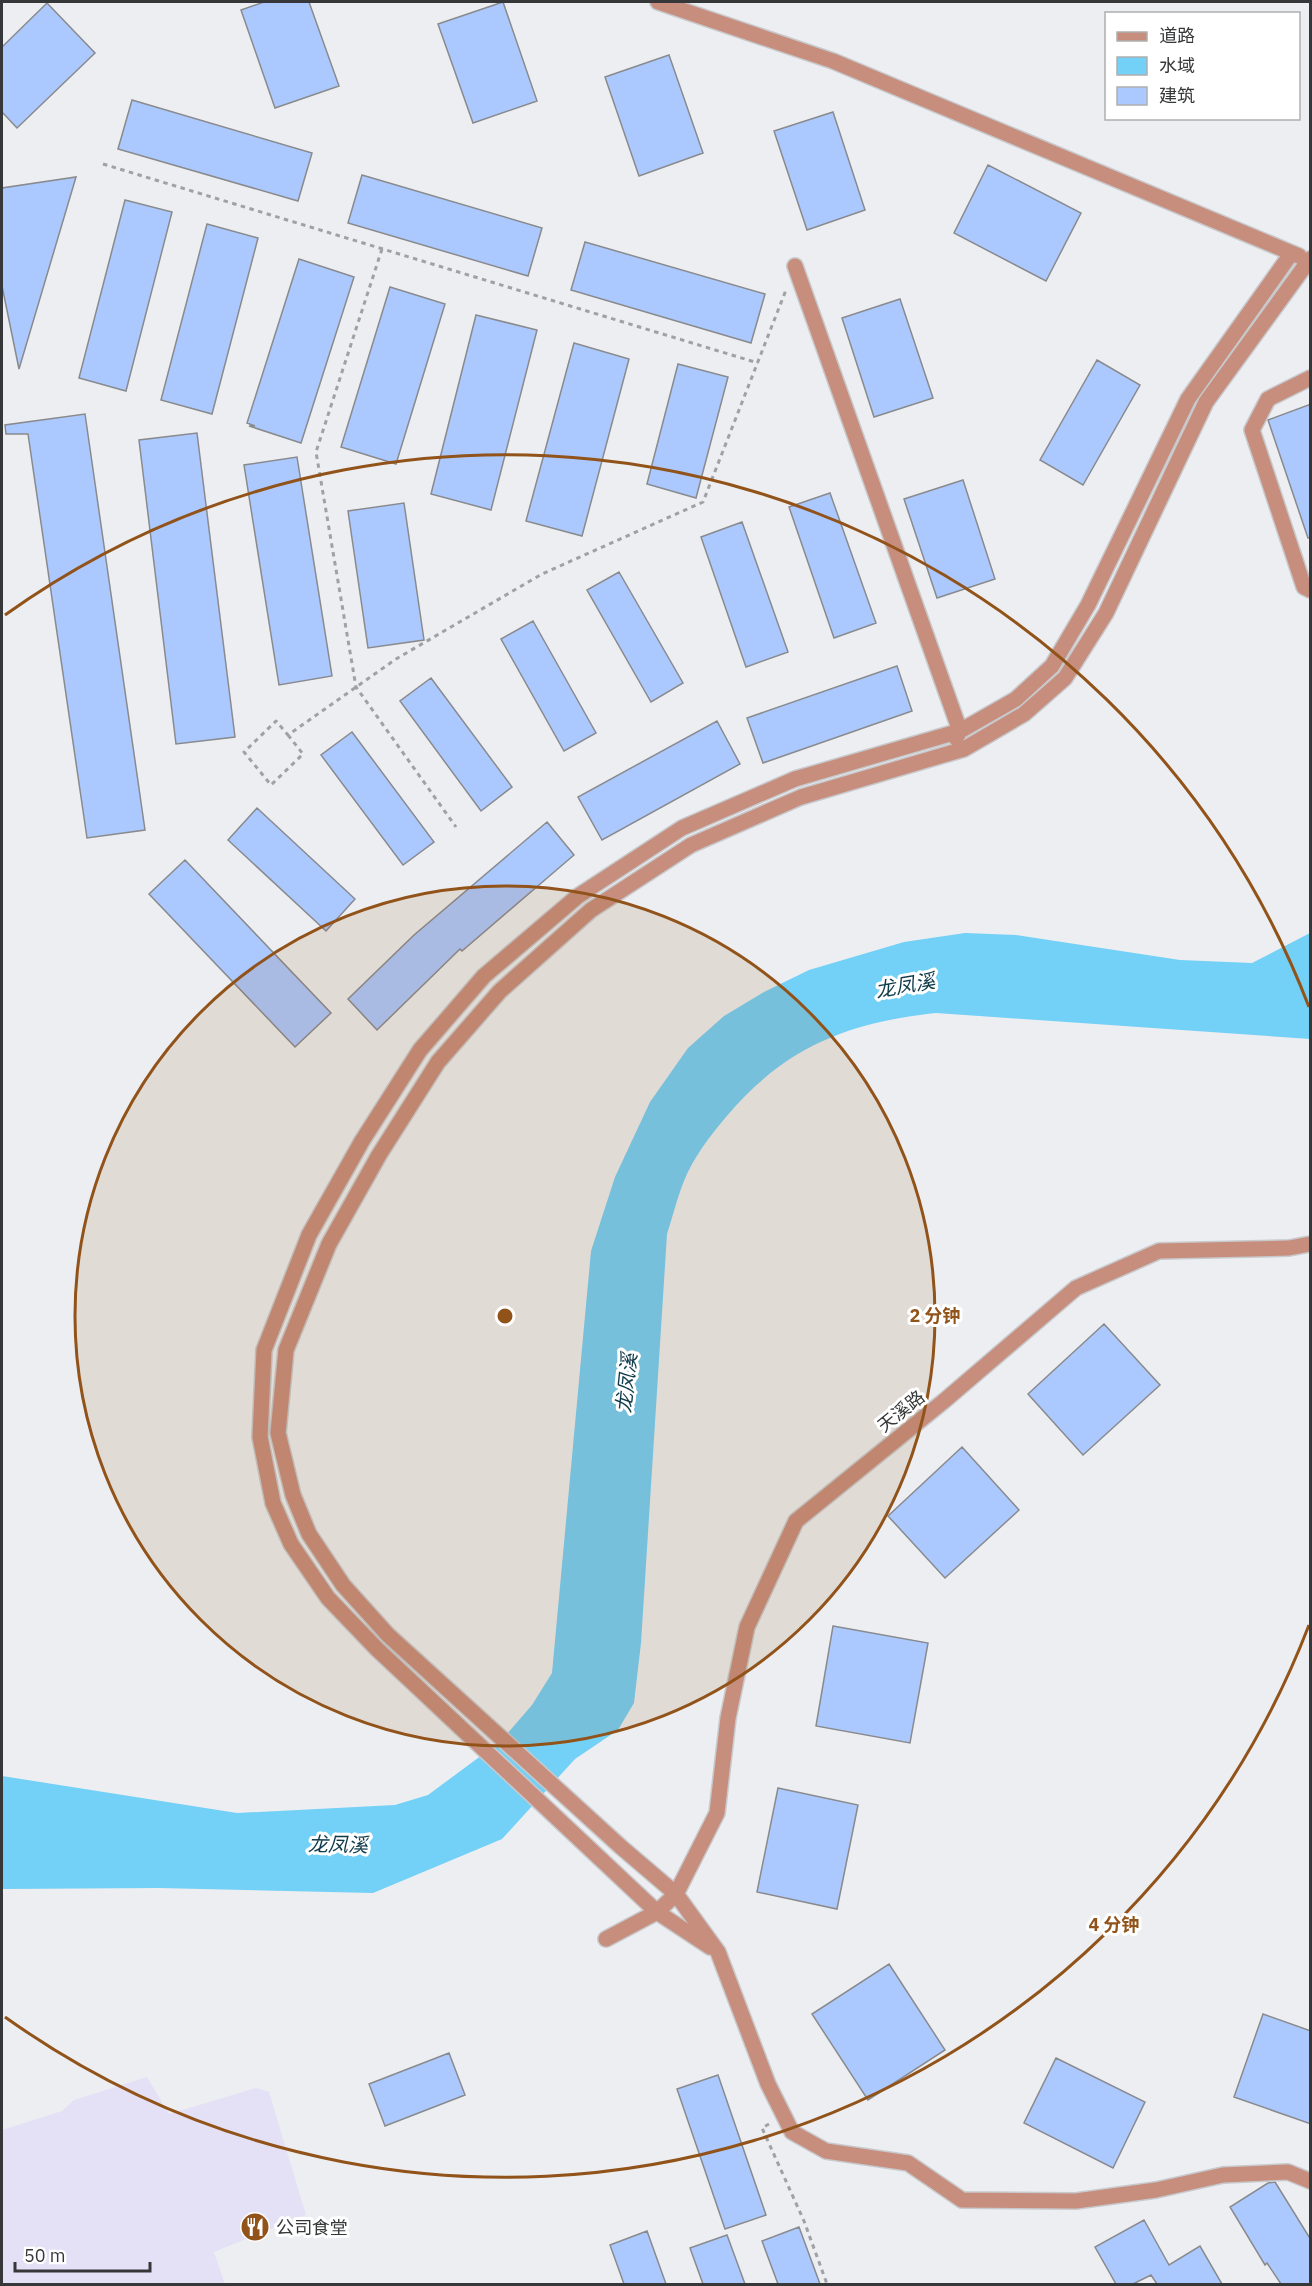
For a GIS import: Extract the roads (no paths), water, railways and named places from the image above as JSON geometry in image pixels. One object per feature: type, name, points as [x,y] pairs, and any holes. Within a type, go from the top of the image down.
[{"type":"street","points":[[658,2],[833,61],[1291,254],[1310,259],[1206,402],[1106,614],[1065,678],[1024,714],[951,753],[801,797],[691,845],[591,910],[500,991],[438,1062],[379,1155],[329,1244],[286,1350],[278,1433],[292,1495],[309,1534],[343,1585],[387,1635],[676,1894],[718,1952],[768,2084],[792,2132],[826,2151],[908,2163],[962,2200],[1076,2201],[1156,2190],[1223,2175],[1288,2172],[1311,2181]]},
{"type":"street","points":[[718,1952],[657,1912],[377,1649],[328,1598],[291,1544],[273,1503],[260,1437],[264,1350],[309,1235],[362,1141],[420,1050],[492,969],[578,896],[682,828],[795,779],[960,731],[1016,699],[1052,666],[1088,606],[1188,399],[1291,254]]},
{"type":"street","points":[[795,266],[960,731],[951,753]]},
{"type":"street","points":[[1311,378],[1268,399],[1252,430],[1304,587],[1311,590]]},
{"type":"street","points":[[960,731],[981,739]]},
{"type":"street","name":"天溪路","points":[[676,1894],[717,1813],[728,1718],[747,1627],[796,1521],[944,1401],[1076,1288],[1159,1251],[1289,1248],[1311,1244]]},
{"type":"street","points":[[606,1940],[657,1912],[676,1894]]},
{"type":"water","name":"龙凤溪","points":[[965,933],[1016,935],[1180,960],[1252,963],[1310,933],[1310,1039],[936,1013],[904,1017],[846,1032],[795,1056],[748,1093],[708,1140],[684,1181],[667,1234],[641,1643],[634,1703],[618,1730],[575,1759],[502,1839],[373,1893],[159,1888],[2,1889],[2,1776],[237,1813],[395,1805],[428,1795],[501,1741],[532,1705],[552,1673],[591,1251],[615,1177],[650,1102],[688,1048],[724,1016],[764,992],[809,970],[904,942]]},
{"type":"place","name":"公司食堂","points":[[255,2227]]}]
